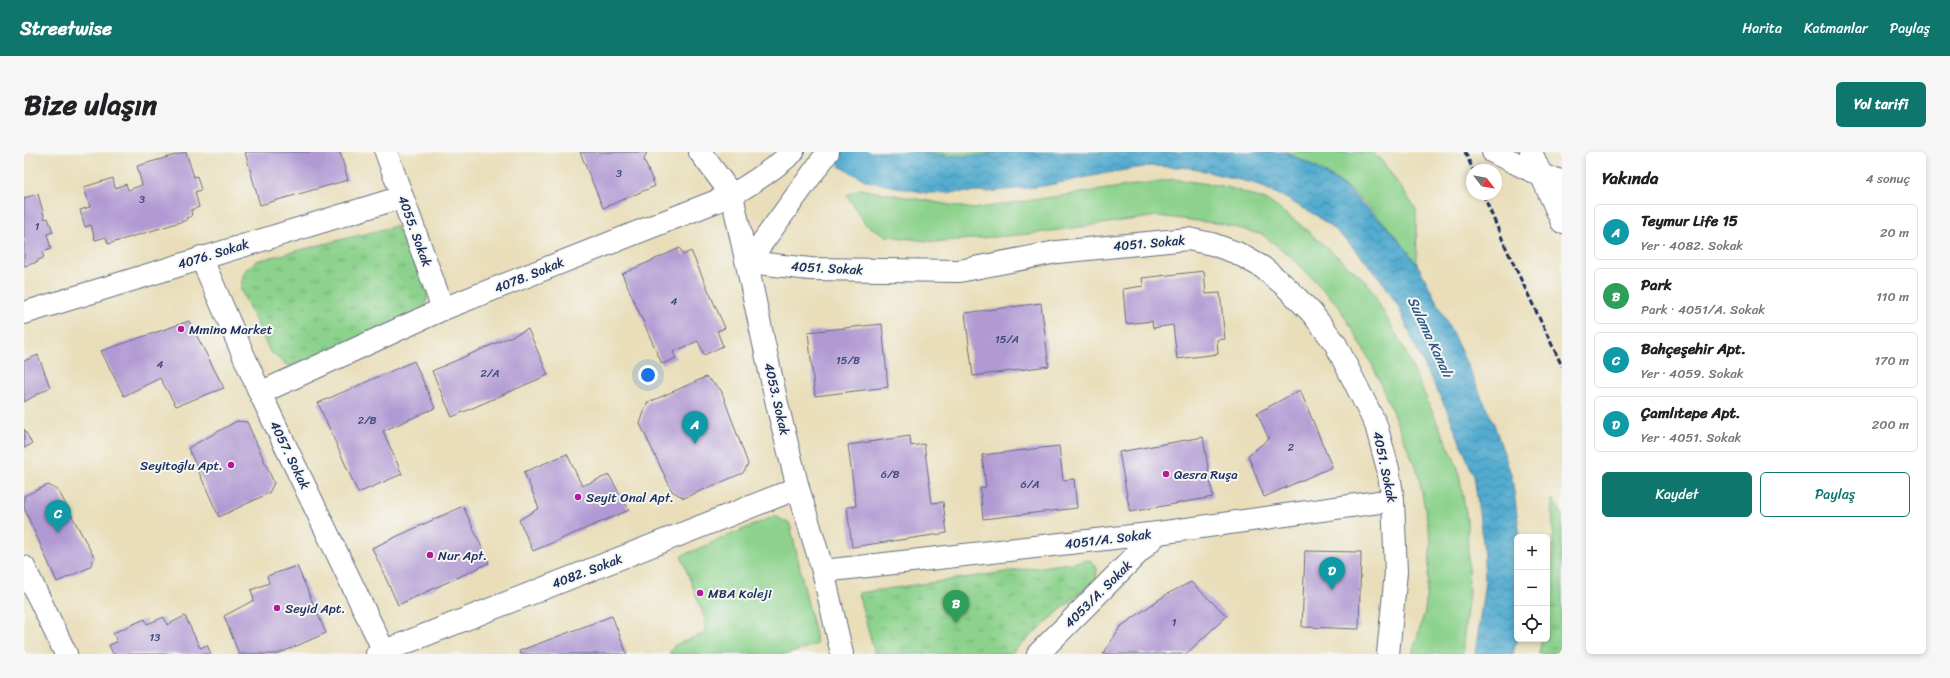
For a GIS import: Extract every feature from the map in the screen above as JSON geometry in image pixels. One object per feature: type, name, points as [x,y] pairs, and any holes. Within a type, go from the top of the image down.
[{"type":"street","name":"4055. Sokak","points":[[386,152],[443,309]]},
{"type":"street","name":"4053. Sokak","points":[[700,152],[732,195],[748,262],[777,404],[798,488],[823,571],[842,654]]},
{"type":"street","name":"4078. Sokak","points":[[260,393],[443,309],[732,195],[756,181],[793,152]]},
{"type":"street","points":[[748,262],[828,152]]},
{"type":"street","points":[[1531,152],[1562,222]]},
{"type":"street","points":[[1495,153],[1540,175],[1562,181]]},
{"type":"street","name":"4076. Sokak","points":[[24,312],[402,197]]},
{"type":"street","name":"4051. Sokak","points":[[748,262],[810,269],[959,271],[1057,252],[1188,239],[1212,244],[1237,253],[1262,267],[1284,285],[1311,312],[1335,343],[1376,425],[1388,469],[1393,500],[1396,572],[1388,654]]},
{"type":"street","name":"4057. Sokak","points":[[201,257],[260,393],[380,653]]},
{"type":"street","name":"4082. Sokak","points":[[380,653],[798,488]]},
{"type":"street","name":"4051/A. Sokak","points":[[823,571],[1158,533],[1393,500]]},
{"type":"street","name":"4053/A. Sokak","points":[[1038,654],[1158,533]]},
{"type":"street","points":[[24,568],[66,654]]},
{"type":"green space","points":[[914,152],[999,152],[978,156],[956,157],[935,156]]},
{"type":"green space","points":[[1285,152],[1371,152],[1380,158],[1416,209],[1417,265],[1384,222],[1344,185],[1315,167]]},
{"type":"green space","points":[[1174,179],[1228,187],[1268,201],[1297,222],[1367,282],[1404,349],[1458,468],[1467,519],[1469,591],[1462,654],[1412,654],[1425,611],[1431,540],[1418,473],[1373,366],[1338,305],[1294,259],[1263,235],[1223,224],[1158,216],[1030,234],[934,242],[887,236],[865,224],[847,195],[860,189],[973,209]]},
{"type":"green space","points":[[396,226],[428,293],[426,303],[419,312],[290,367],[270,352],[241,290],[242,277],[247,268],[256,261]]},
{"type":"green space","points":[[1552,499],[1562,513],[1562,654],[1539,654],[1541,642],[1550,642],[1550,581],[1553,547]]},
{"type":"green space","points":[[775,516],[790,524],[817,644],[788,654],[669,654],[675,645],[705,633],[705,619],[681,556]]},
{"type":"green space","points":[[1090,560],[1097,568],[1096,579],[1010,654],[875,654],[858,593]]},
{"type":"water","points":[[849,152],[913,152],[967,156],[999,152],[1285,152],[1313,166],[1343,185],[1386,226],[1407,250],[1420,269],[1452,332],[1494,424],[1512,477],[1520,534],[1514,534],[1514,642],[1516,642],[1513,654],[1475,654],[1485,580],[1483,543],[1474,476],[1446,408],[1420,357],[1398,306],[1385,285],[1344,238],[1317,216],[1282,196],[1256,184],[1192,168],[1150,166],[1044,186],[989,192],[926,193],[867,181],[839,166]]},
{"type":"building","points":[[186,152],[194,177],[197,176],[201,190],[195,192],[199,207],[191,210],[192,216],[186,218],[187,220],[108,244],[106,237],[95,240],[91,225],[85,227],[80,210],[90,207],[84,187],[113,178],[115,188],[126,184],[128,190],[142,185],[137,166]]},
{"type":"building","points":[[245,152],[340,152],[348,180],[260,205]]},
{"type":"building","points":[[580,152],[647,152],[644,160],[655,186],[603,208]]},
{"type":"building","points":[[38,194],[45,219],[48,218],[53,232],[47,234],[51,249],[42,252],[44,258],[38,260],[38,262],[24,266],[24,198]]},
{"type":"building","points":[[680,248],[683,255],[691,251],[725,328],[717,331],[723,346],[704,355],[698,341],[673,352],[676,358],[662,364],[622,274]]},
{"type":"building","points":[[1204,271],[1206,294],[1220,293],[1225,339],[1217,340],[1218,354],[1177,359],[1173,325],[1153,328],[1152,321],[1126,324],[1123,289],[1143,286],[1142,278]]},
{"type":"building","points":[[1041,303],[1049,366],[973,376],[965,313]]},
{"type":"building","points":[[189,321],[224,388],[176,406],[160,378],[124,396],[101,351]]},
{"type":"building","points":[[882,324],[888,387],[815,396],[808,332]]},
{"type":"building","points":[[528,329],[548,375],[452,417],[432,371]]},
{"type":"building","points":[[38,355],[50,387],[24,402],[24,361]]},
{"type":"building","points":[[414,361],[435,408],[383,431],[402,474],[358,493],[318,403]]},
{"type":"building","points":[[706,377],[721,390],[748,464],[743,473],[684,498],[672,491],[640,424],[647,403]]},
{"type":"building","points":[[1300,390],[1332,467],[1264,497],[1248,455],[1269,439],[1257,413]]},
{"type":"building","name":"Seyitoğlu Apt.","points":[[237,421],[247,422],[274,483],[269,493],[219,517],[188,448]]},
{"type":"building","points":[[24,429],[32,444],[24,448]]},
{"type":"building","points":[[910,436],[911,446],[924,444],[932,503],[943,502],[947,533],[852,547],[847,507],[856,506],[848,445]]},
{"type":"building","name":"Qesra Ruşa","points":[[1203,437],[1213,497],[1130,512],[1119,452]]},
{"type":"building","points":[[1059,446],[1063,480],[1074,479],[1077,508],[983,519],[980,488],[986,487],[982,455]]},
{"type":"building","name":"Seyit Onal Apt.","points":[[567,454],[582,486],[609,475],[629,510],[533,551],[519,520],[539,508],[524,472]]},
{"type":"building","points":[[48,485],[58,490],[94,557],[90,567],[57,582],[24,508],[24,496]]},
{"type":"building","name":"Nur Apt.","points":[[463,506],[489,563],[398,605],[372,548]]},
{"type":"building","points":[[1305,551],[1361,552],[1359,629],[1302,627]]},
{"type":"building","name":"Seyid Apt.","points":[[297,566],[326,633],[278,654],[239,654],[224,616],[254,600],[251,590],[269,583],[267,576]]},
{"type":"building","points":[[1191,582],[1227,616],[1186,654],[1103,654],[1120,627],[1167,594]]},
{"type":"building","points":[[185,616],[200,648],[207,645],[211,654],[113,654],[109,645],[117,642],[113,633],[145,619],[147,624],[164,617],[167,625]]},
{"type":"building","points":[[612,616],[627,654],[520,654],[519,651]]},
{"type":"waterway","name":"Sulama Kanalı","points":[[844,152],[863,163],[879,168]]},
{"type":"railway","points":[[1465,152],[1470,164]]},
{"type":"railway","points":[[1486,200],[1507,250],[1562,366]]},
{"type":"place","name":"Mmino Market","points":[[181,329]]},
{"type":"place","name":"Teymur Life 15","points":[[695,444]]},
{"type":"place","name":"Seyitoğlu Apt.","points":[[231,465]]},
{"type":"place","name":"Qesra Ruşa","points":[[1166,474]]},
{"type":"place","name":"Seyit Onal Apt.","points":[[578,497]]},
{"type":"place","name":"Bahçeşehir Apt.","points":[[58,533]]},
{"type":"place","name":"Nur Apt.","points":[[430,555]]},
{"type":"place","name":"Çamlıtepe Apt.","points":[[1332,590]]},
{"type":"place","name":"MBA Koleji","points":[[700,593]]},
{"type":"place","name":"Seyid Apt.","points":[[277,608]]},
{"type":"place","name":"Park","points":[[956,623]]}]
